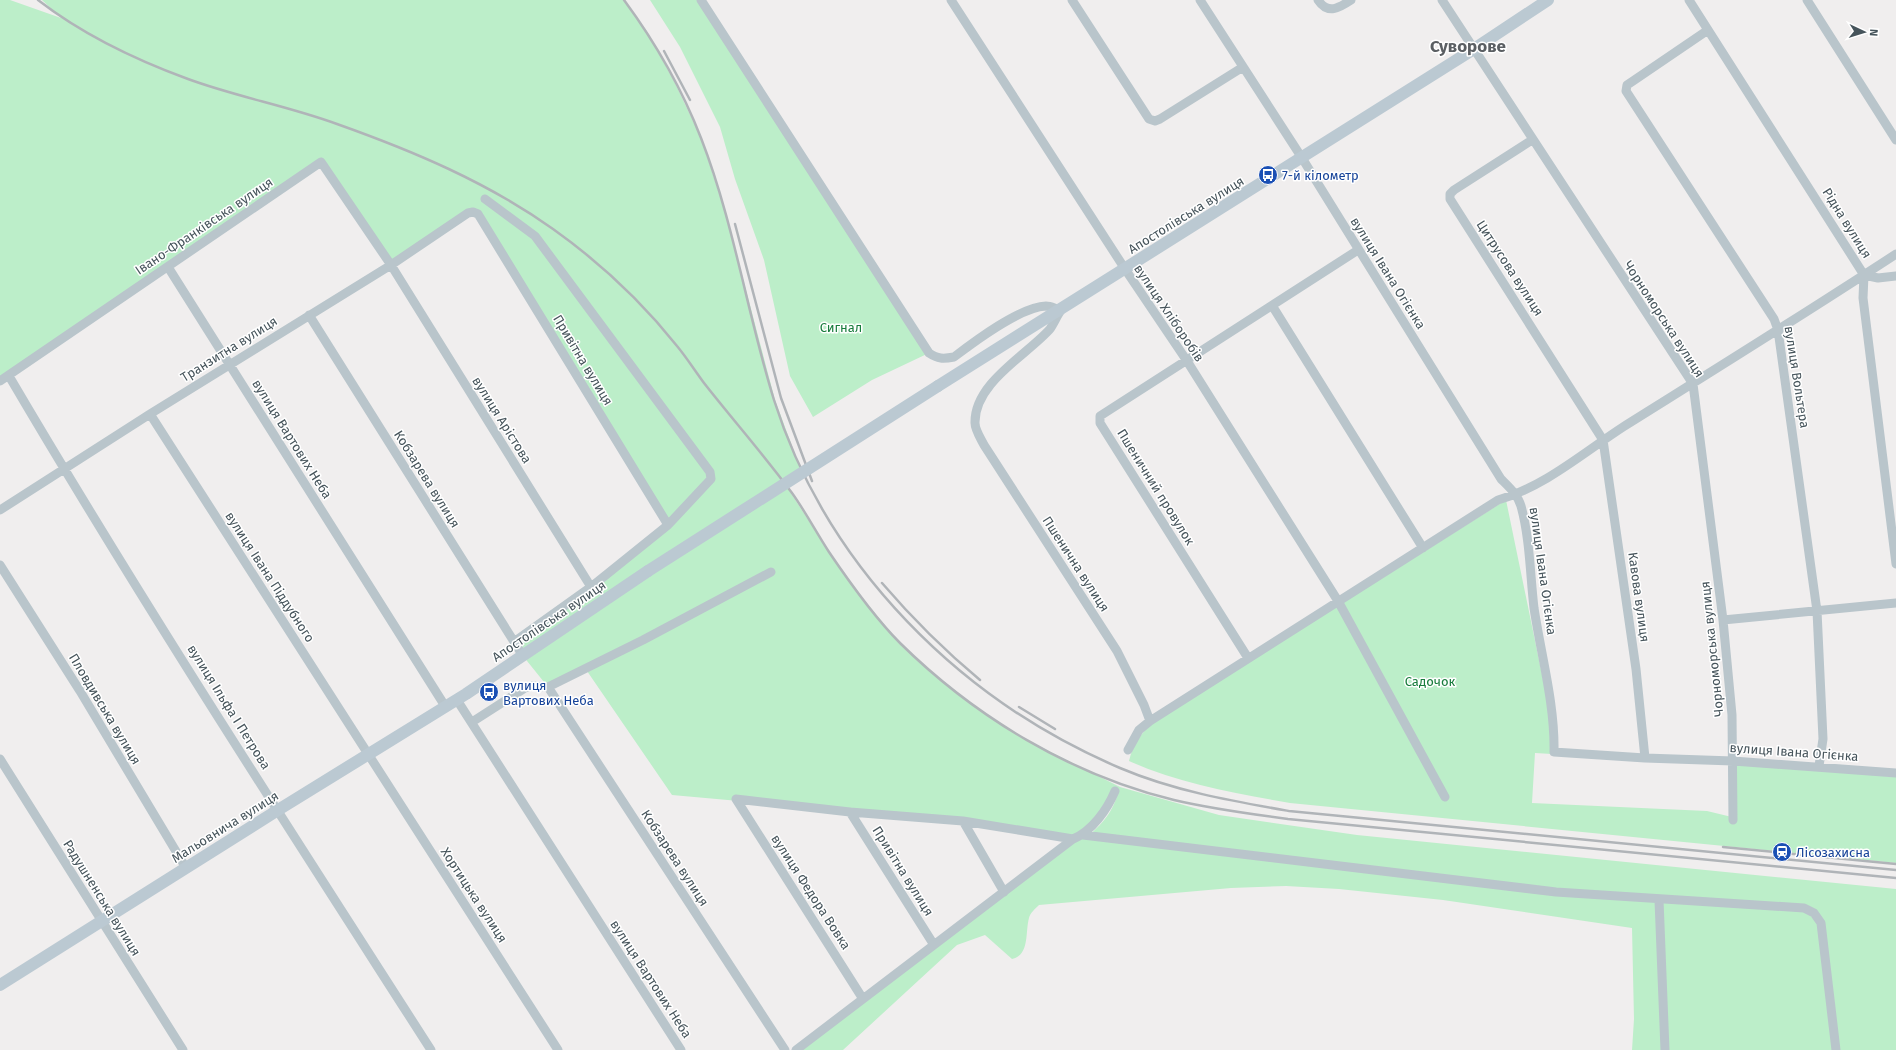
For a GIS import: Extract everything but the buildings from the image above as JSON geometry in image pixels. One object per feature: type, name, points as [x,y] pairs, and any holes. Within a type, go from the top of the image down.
[{"type":"street","points":[[701,0],[929,353],[935,357],[944,359],[954,357],[1015,316],[1035,308],[1047,306],[1061,310]]},
{"type":"street","name":"вулиця Хліборобів","points":[[951,0],[1125,270],[1187,361],[1338,601],[1444,797]]},
{"type":"street","points":[[1072,0],[1150,119],[1155,121],[1242,66]]},
{"type":"street","name":"вулиця Івана Огієнка","points":[[1200,0],[1302,158],[1501,479],[1516,495],[1520,504],[1529,552],[1534,606],[1555,728],[1554,752],[1819,766],[1896,773]]},
{"type":"street","points":[[1318,0],[1325,8],[1330,9],[1339,8],[1351,0]]},
{"type":"street","name":"Чорноморська вулиця","points":[[1442,0],[1692,384],[1723,620],[1732,715],[1733,820]]},
{"type":"street","name":"Апостолівська вулиця","points":[[461,697],[648,571],[938,386],[1125,270],[1474,49],[1548,0]]},
{"type":"street","name":"Рідна вулиця","points":[[1689,0],[1864,275],[1863,298],[1896,564]]},
{"type":"street","points":[[1807,0],[1896,140]]},
{"type":"street","name":"вулиця Вольтера","points":[[1708,30],[1627,85],[1626,91],[1774,319],[1778,330],[1817,611],[1823,739],[1819,766]]},
{"type":"street","name":"Цитрусова вулиця","points":[[1532,140],[1454,190],[1450,194],[1450,199],[1603,440]]},
{"type":"street","name":"Івано-Франківська вулиця","points":[[0,381],[320,162],[391,265]]},
{"type":"street","points":[[485,199],[536,236],[710,472],[711,479],[668,525],[591,587],[514,642]]},
{"type":"street","name":"Привітна вулиця","points":[[472,212],[478,214],[668,525]]},
{"type":"street","name":"Транзитна вулиця","points":[[0,510],[150,414],[391,265],[468,213],[472,212]]},
{"type":"street","points":[[1187,361],[1273,307],[1358,250]]},
{"type":"street","points":[[1128,750],[1139,730],[1150,721],[1498,500],[1516,495],[1566,466],[1603,440],[1896,254]]},
{"type":"street","name":"вулиця Арістова","points":[[391,265],[591,587]]},
{"type":"street","name":"вулиця Вартових Неба","points":[[168,267],[445,706]]},
{"type":"street","points":[[1864,275],[1878,278],[1896,276]]},
{"type":"street","points":[[1273,307],[1423,548]]},
{"type":"street","name":"Пшенична вулиця","points":[[1061,310],[1050,328],[1001,374],[983,394],[976,409],[975,424],[984,445],[1117,651],[1144,705],[1150,721]]},
{"type":"street","name":"Кобзарева вулиця","points":[[309,315],[523,656]]},
{"type":"street","name":"Пшеничний провулок","points":[[1187,361],[1105,411],[1100,416],[1100,423],[1248,658]]},
{"type":"street","name":"вулиця Ільфа І Петрова","points":[[9,376],[64,470],[431,1050]]},
{"type":"street","name":"вулиця Івана Піддубного","points":[[150,414],[368,753]]},
{"type":"street","name":"Кавова вулиця","points":[[1603,440],[1636,669],[1645,758]]},
{"type":"street","name":"Пловдивська вулиця","points":[[0,565],[80,691],[186,868]]},
{"type":"street","points":[[472,722],[515,693],[525,688],[543,686],[643,640],[771,572]]},
{"type":"street","points":[[1723,620],[1896,603]]},
{"type":"street","name":"Кобзарева вулиця","points":[[543,686],[785,1050]]},
{"type":"street","name":"вулиця Вартових Неба","points":[[461,697],[472,722],[681,1050]]},
{"type":"street","name":"Мальовнича вулиця","points":[[0,985],[368,753],[461,697]]},
{"type":"street","name":"Хортицька вулиця","points":[[368,753],[558,1050]]},
{"type":"street","name":"Радушненська вулиця","points":[[0,758],[183,1050]]},
{"type":"street","points":[[796,1050],[1073,839],[1083,835],[1099,818],[1111,802],[1115,791]]},
{"type":"street","name":"Привітна вулиця","points":[[736,800],[850,812],[963,821],[1073,839]]},
{"type":"street","name":"вулиця Федора Вовка","points":[[736,800],[863,999]]},
{"type":"street","name":"Привітна вулиця","points":[[850,812],[934,945]]},
{"type":"street","points":[[963,821],[1004,892]]},
{"type":"street","points":[[1083,835],[1556,892],[1659,900],[1804,908],[1814,913],[1821,923],[1836,1050]]},
{"type":"street","points":[[1659,900],[1665,1050]]},
{"type":"green space","points":[[0,0],[10,0],[61,18],[42,0],[624,0],[646,30],[675,83],[701,138],[727,218],[775,400],[802,473],[785,484],[829,552],[865,601],[898,641],[933,673],[980,710],[1025,739],[1120,787],[1219,815],[1357,835],[1896,889],[1896,1050],[1632,1050],[1634,1019],[1632,928],[1443,900],[1339,889],[1286,886],[1231,888],[1039,905],[1030,916],[1026,942],[1022,953],[1018,957],[1012,959],[985,935],[957,945],[843,1050],[796,1050],[1072,840],[963,821],[672,795],[587,671],[548,687],[523,656],[522,637],[668,525],[473,212],[391,265],[321,162],[0,381]],"holes":[[[1119,789],[1114,805],[1106,817],[1085,839]]]},
{"type":"green space","name":"Сигнал","points":[[650,0],[701,0],[929,353],[872,380],[813,417],[790,376],[764,260],[735,179],[720,127],[680,47]]},
{"type":"green space","name":"Садочок","points":[[1506,500],[1553,728],[1552,754],[1535,753],[1532,803],[1707,811],[1736,818],[1736,763],[1896,777],[1896,863],[1290,803],[1188,782],[1129,761],[1138,739],[1154,721]]},
{"type":"railway","points":[[38,0],[91,35],[129,55],[168,72],[225,91],[337,124],[394,145],[449,169],[476,182],[528,212],[570,241],[619,283],[677,346],[704,383],[792,493],[845,576],[890,633],[929,670],[992,719],[1026,740],[1062,759],[1098,775],[1136,789],[1174,800],[1245,813],[1288,819],[1896,878]]},
{"type":"railway","points":[[624,0],[667,66],[694,120],[713,170],[723,203],[764,367],[774,400],[798,461],[828,518],[865,572],[907,621],[954,666],[1006,705],[1061,740],[1140,776],[1203,794],[1289,811],[1896,870]]},
{"type":"railway","points":[[664,51],[690,100]]},
{"type":"railway","points":[[735,224],[781,398],[812,481]]},
{"type":"railway","points":[[882,583],[929,633],[980,680]]},
{"type":"railway","points":[[1019,707],[1055,729]]},
{"type":"railway","points":[[1723,847],[1896,864]]},
{"type":"place","name":"7-й кілометр","points":[[1268,175]]},
{"type":"place","name":"вулиця Вартових Неба","points":[[489,692]]},
{"type":"place","name":"Лісозахисна","points":[[1782,852]]},
{"type":"district","name":"Суворове","points":[[1468,46]]}]
